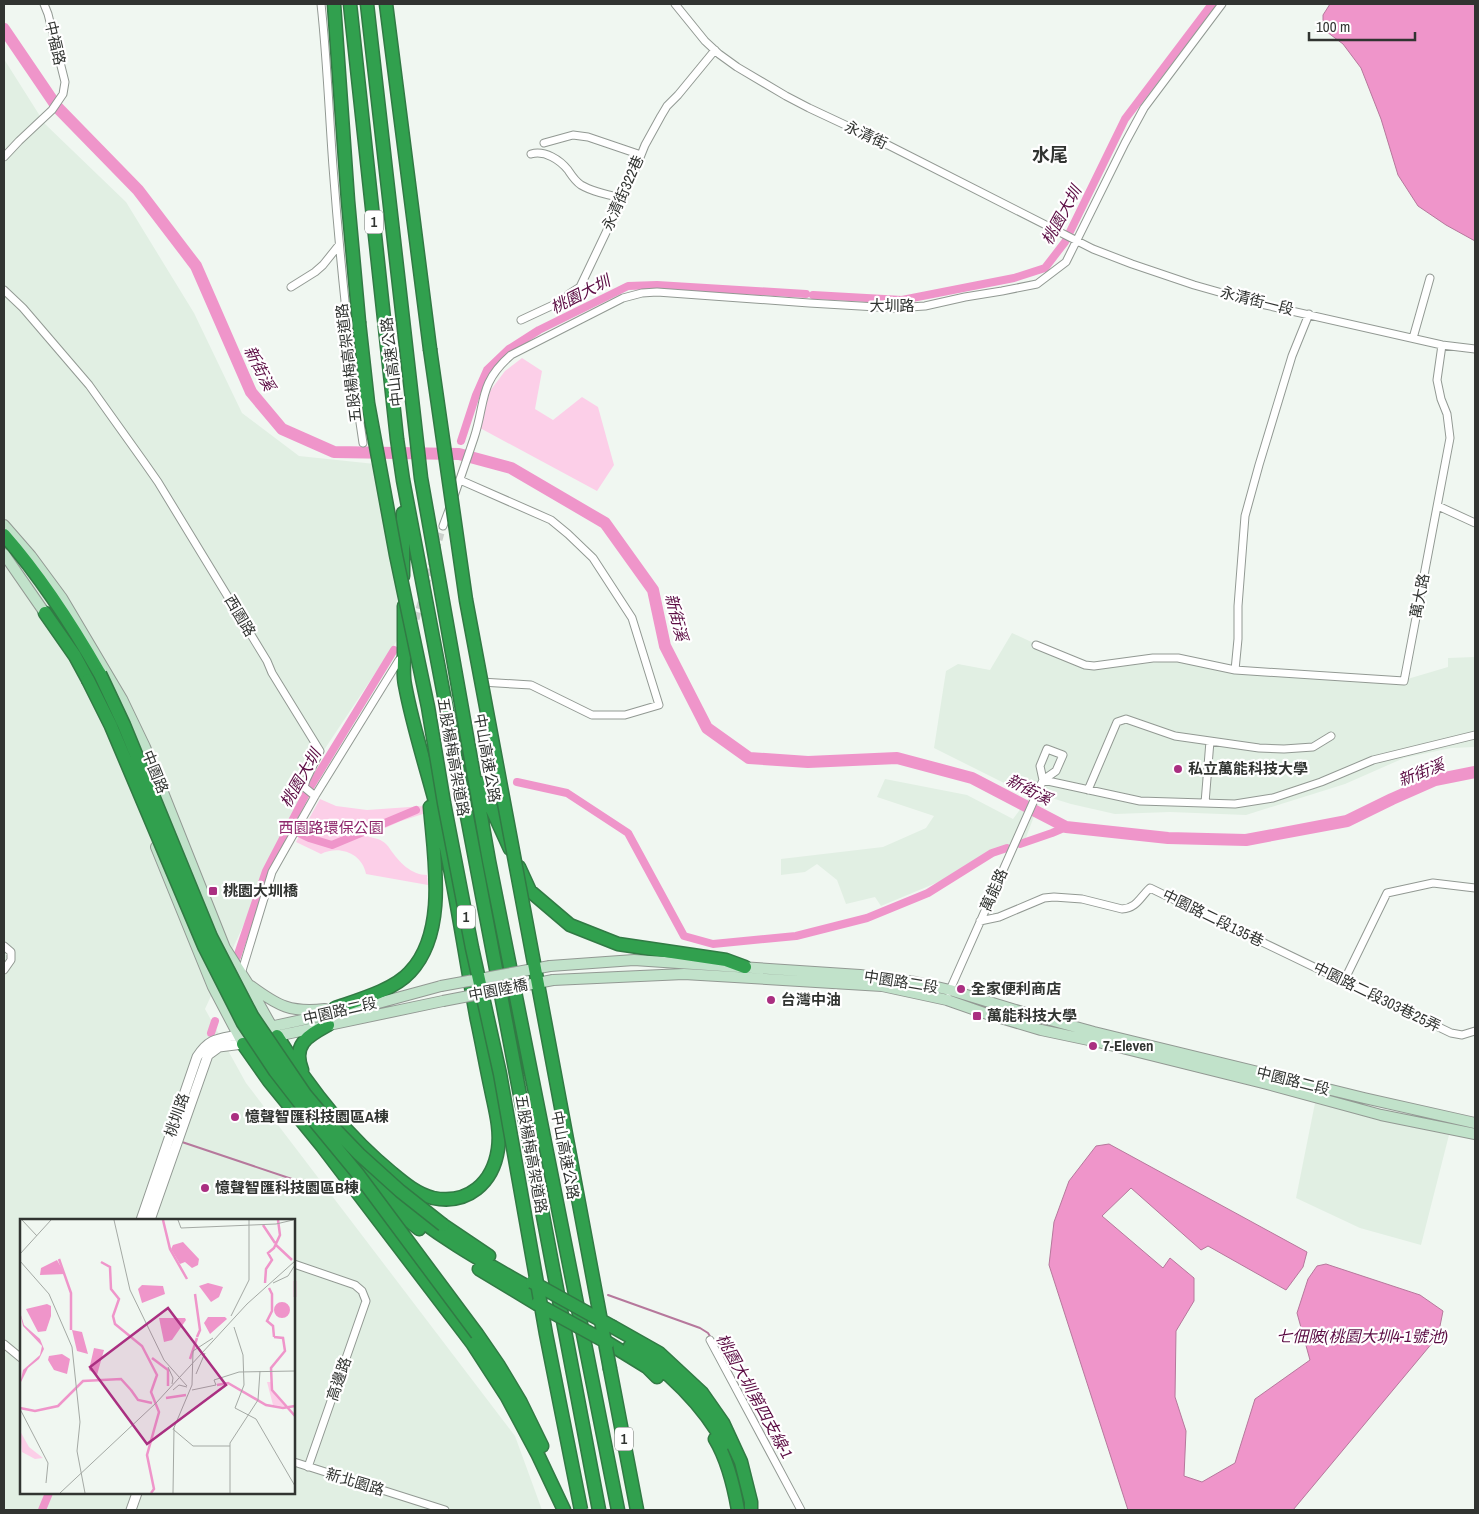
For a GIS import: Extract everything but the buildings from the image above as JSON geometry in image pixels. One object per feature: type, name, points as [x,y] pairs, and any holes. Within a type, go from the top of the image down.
[{"type":"highway","name":"五股楊梅高架道路","points":[[334,4],[348,201],[368,403],[396,555],[428,706],[444,803],[472,948],[500,1074],[546,1334],[581,1510]]},
{"type":"highway","name":"中山高速公路","points":[[350,4],[403,480],[598,1510]]},
{"type":"highway","name":"中山高速公路","points":[[367,4],[421,478],[491,870],[618,1510]]},
{"type":"highway","name":"1","points":[[386,4],[430,349],[466,600],[637,1510]]},
{"type":"highway","points":[[344,1129],[366,1151],[403,1182],[429,1197],[443,1200],[467,1196],[478,1189],[494,1166],[498,1149],[499,1126],[477,1019],[453,881],[404,682],[403,480]]},
{"type":"highway","points":[[4,535],[72,625],[204,946],[243,1023],[280,1078],[358,1174],[478,1334],[520,1401],[544,1449],[569,1510]]},
{"type":"highway","points":[[45,613],[75,656],[94,677],[124,725],[211,937],[252,1016],[305,1094],[359,1154],[400,1191],[535,1293]]},
{"type":"highway","points":[[472,764],[530,891],[570,925],[618,944],[726,960],[744,967]]},
{"type":"highway","points":[[335,1008],[376,994],[410,973],[429,942],[435,913],[435,875],[428,777]]},
{"type":"highway","points":[[311,1088],[301,1068],[299,1057],[301,1047],[304,1040],[311,1034],[328,1025]]},
{"type":"highway","points":[[274,1031],[311,1088],[344,1129],[387,1193]]},
{"type":"highway","points":[[256,1036],[325,1125],[387,1193],[418,1219],[464,1250],[535,1293],[646,1356],[685,1390],[718,1433],[734,1464],[746,1510]]},
{"type":"highway","points":[[240,1039],[269,1081],[322,1146],[472,1343],[495,1377],[538,1455],[564,1510]]},
{"type":"highway","points":[[322,1146],[397,1213],[423,1233],[462,1258],[535,1293],[610,1334],[660,1353],[702,1393],[723,1423],[741,1462],[751,1502],[751,1510]]},
{"type":"highway","points":[[610,1334],[686,1402],[704,1424],[719,1446],[728,1471],[738,1510]]},
{"type":"highway","points":[[609,1460],[623,1510]]},
{"type":"main road","name":"中園路","points":[[4,525],[31,556],[62,598],[122,699],[145,747],[225,948],[248,984],[274,1031]]},
{"type":"main road","name":"中園路","points":[[6,558],[45,613],[98,709],[125,768],[213,987],[240,1039]]},
{"type":"main road","points":[[182,912],[223,976],[256,1036]]},
{"type":"main road","name":"中園路二段","points":[[550,966],[634,960],[860,975],[915,982],[948,995],[984,1014],[1041,1030],[1249,1079],[1380,1114],[1475,1134]]},
{"type":"main road","name":"中園陸橋","points":[[441,986],[550,966]]},
{"type":"main road","name":"中園路二段","points":[[553,980],[684,974],[882,986],[948,995],[1364,1098],[1475,1123]]},
{"type":"main road","name":"中園陸橋","points":[[443,1001],[553,980]]},
{"type":"main road","points":[[248,984],[267,998],[291,1010],[312,1011],[356,1008]]},
{"type":"main road","name":"中園路二段","points":[[240,1039],[441,986]]},
{"type":"main road","name":"中園路二段","points":[[274,1031],[328,1025],[443,1001]]},
{"type":"street","name":"中福路","points":[[4,157],[52,110],[63,94],[65,82],[44,4]]},
{"type":"street","points":[[321,4],[339,245],[363,443]]},
{"type":"street","name":"永清街","points":[[675,4],[704,41],[737,67],[809,108],[1077,241]]},
{"type":"street","name":"大圳路","points":[[461,477],[475,436],[484,392],[498,366],[510,355],[623,298],[642,293],[656,292],[809,304],[894,308],[925,306],[965,296],[1002,292],[1037,284],[1066,262],[1144,108],[1222,4]]},
{"type":"street","name":"永清街322巷","points":[[521,320],[564,300],[569,294],[580,287],[653,130],[667,106],[715,50]]},
{"type":"street","points":[[544,143],[573,135],[641,155]]},
{"type":"street","points":[[531,154],[538,152],[545,154],[563,164],[573,178],[583,186],[597,192],[622,198]]},
{"type":"street","name":"永清街一段","points":[[1077,241],[1132,264],[1194,285],[1261,304],[1442,345],[1475,349]]},
{"type":"street","points":[[292,287],[315,272],[339,245]]},
{"type":"street","points":[[1413,338],[1430,278]]},
{"type":"street","name":"西園路","points":[[4,290],[24,308],[89,386],[149,469],[267,660],[272,673],[320,751],[304,787],[315,796]]},
{"type":"street","points":[[1235,670],[1245,516],[1292,356],[1309,314]]},
{"type":"street","name":"萬大路","points":[[1036,645],[1085,666],[1153,658],[1178,658],[1235,670],[1404,680],[1450,438],[1447,414],[1441,399],[1437,380],[1442,345]]},
{"type":"street","points":[[443,526],[461,477],[551,520],[568,534],[593,558],[632,618],[659,705],[625,715],[592,715],[531,686],[481,682]]},
{"type":"street","points":[[1438,506],[1475,523]]},
{"type":"street","points":[[241,974],[272,872],[315,796],[399,660]]},
{"type":"street","points":[[1331,736],[1313,748],[1259,748],[1175,736],[1126,719],[1117,722],[1088,790],[1140,801],[1235,804],[1272,798],[1321,782],[1373,760],[1475,735]]},
{"type":"street","points":[[1205,803],[1210,741]]},
{"type":"street","name":"萬能路","points":[[948,995],[1043,780],[1088,790]]},
{"type":"street","points":[[1344,981],[1387,893],[1433,883],[1475,888]]},
{"type":"street","name":"中園路二段135巷","points":[[980,921],[999,917],[1044,898],[1054,897],[1082,899],[1128,909],[1133,907],[1150,888],[1281,951]]},
{"type":"street","points":[[4,946],[12,952],[11,960],[4,970]]},
{"type":"street","name":"中園路二段303巷25弄","points":[[1281,951],[1451,1033],[1462,1035],[1475,1031]]},
{"type":"street","name":"桃圳路","points":[[140,1219],[197,1057],[203,1047],[209,1043],[240,1039]]},
{"type":"street","name":"桃圳路","points":[[150,1219],[208,1055],[219,1047],[240,1039]]},
{"type":"street","name":"高邊路","points":[[295,1264],[355,1285],[362,1291],[366,1300],[308,1467]]},
{"type":"street","points":[[710,1340],[801,1510]]},
{"type":"street","points":[[4,1344],[20,1357]]},
{"type":"street","name":"新北園路","points":[[295,1462],[445,1510]]},
{"type":"street","points":[[131,1510],[137,1494]]},
{"type":"shaded area","points":[[4,59],[45,124],[126,202],[194,313],[242,413],[299,456],[375,464],[404,630],[316,762],[288,828],[205,1009],[246,1083],[515,1436],[542,1510],[4,1510]]},
{"type":"shaded area","name":"私立萬能科技大學","points":[[1012,633],[1091,670],[1175,660],[1239,673],[1394,683],[1448,667],[1448,658],[1475,657],[1475,747],[1451,748],[1404,758],[1345,784],[1246,815],[1170,812],[1115,814],[1042,795],[1024,843],[881,906],[875,897],[846,904],[837,880],[817,864],[805,872],[781,875],[781,859],[883,847],[926,828],[934,816],[877,797],[885,779],[967,795],[1013,819],[1030,796],[934,748],[946,671],[958,664],[990,670]]},
{"type":"shaded area","points":[[1315,1103],[1449,1135],[1421,1245],[1360,1228],[1296,1198]]},
{"type":"green space","points":[[522,358],[542,371],[535,409],[553,420],[582,397],[598,407],[614,465],[597,491],[480,428],[490,391],[505,371]]},
{"type":"green space","name":"西園路環保公園","points":[[320,799],[336,806],[367,810],[424,806],[426,813],[401,821],[367,836],[379,839],[385,843],[401,863],[411,870],[427,875],[428,885],[366,874],[360,861],[349,853],[335,850],[321,854],[296,842]]},
{"type":"water","points":[[1330,4],[1475,4],[1475,241],[1446,225],[1418,206],[1398,175],[1381,119],[1361,68],[1343,44],[1323,29],[1323,15]]},
{"type":"water","name":"七佃陂(桃園大圳4-1號池)","points":[[1109,1144],[1307,1252],[1303,1267],[1286,1290],[1208,1246],[1201,1250],[1131,1188],[1102,1216],[1163,1268],[1170,1258],[1194,1278],[1194,1301],[1176,1331],[1175,1397],[1186,1431],[1184,1476],[1202,1482],[1235,1463],[1255,1399],[1310,1360],[1297,1313],[1308,1279],[1317,1266],[1326,1264],[1420,1295],[1443,1311],[1438,1336],[1293,1510],[1128,1510],[1049,1265],[1054,1222],[1069,1181],[1096,1146]]},
{"type":"waterway","name":"桃園大圳","points":[[813,295],[902,300],[1014,278],[1045,268],[1065,242],[1125,119],[1212,4]]},
{"type":"waterway","name":"新街溪","points":[[4,29],[57,107],[138,190],[196,266],[251,392],[282,429],[334,452],[459,454],[511,468],[605,523],[653,590],[665,646],[707,728],[749,758],[808,762],[897,758],[972,778],[1066,827],[1168,838],[1246,840],[1347,821],[1435,780],[1475,772]]},
{"type":"waterway","name":"桃園大圳","points":[[461,441],[476,395],[487,370],[509,349],[539,330],[628,286],[657,285],[806,294]]},
{"type":"waterway","name":"桃園大圳","points":[[237,957],[266,871],[306,794],[394,650]]},
{"type":"waterway","points":[[517,782],[567,793],[628,833],[684,936],[713,944],[796,936],[867,918],[928,893],[992,853],[1007,848]]},
{"type":"waterway","points":[[290,829],[309,838],[332,845],[416,810]]},
{"type":"waterway","points":[[1020,844],[1066,827]]},
{"type":"waterway","name":"桃園大圳","points":[[211,1033],[215,1021]]},
{"type":"waterway","points":[[182,1142],[324,1191]]},
{"type":"waterway","name":"桃園大圳第四支線-1","points":[[608,1295],[700,1328],[708,1333],[711,1338]]},
{"type":"waterway","name":"桃園大圳第四支線-1","points":[[716,1344],[784,1472]]},
{"type":"waterway","name":"桃園大圳","points":[[42,1510],[49,1494]]},
{"type":"tunnel","points":[[436,550],[443,526]]},
{"type":"tunnel","points":[[426,586],[433,560]]},
{"type":"tunnel","points":[[413,629],[423,596]]},
{"type":"place","name":"私立萬能科技大學","points":[[1178,769]]},
{"type":"place","name":"桃園大圳橋","points":[[213,891]]},
{"type":"place","name":"全家便利商店","points":[[961,989]]},
{"type":"place","name":"台灣中油","points":[[771,1000]]},
{"type":"place","name":"萬能科技大學","points":[[977,1016]]},
{"type":"place","name":"7-Eleven","points":[[1093,1046]]},
{"type":"place","name":"憶聲智匯科技園區A棟","points":[[235,1117]]},
{"type":"place","name":"憶聲智匯科技園區B棟","points":[[205,1188]]},
{"type":"district","name":"水尾","points":[[1050,155]]}]
